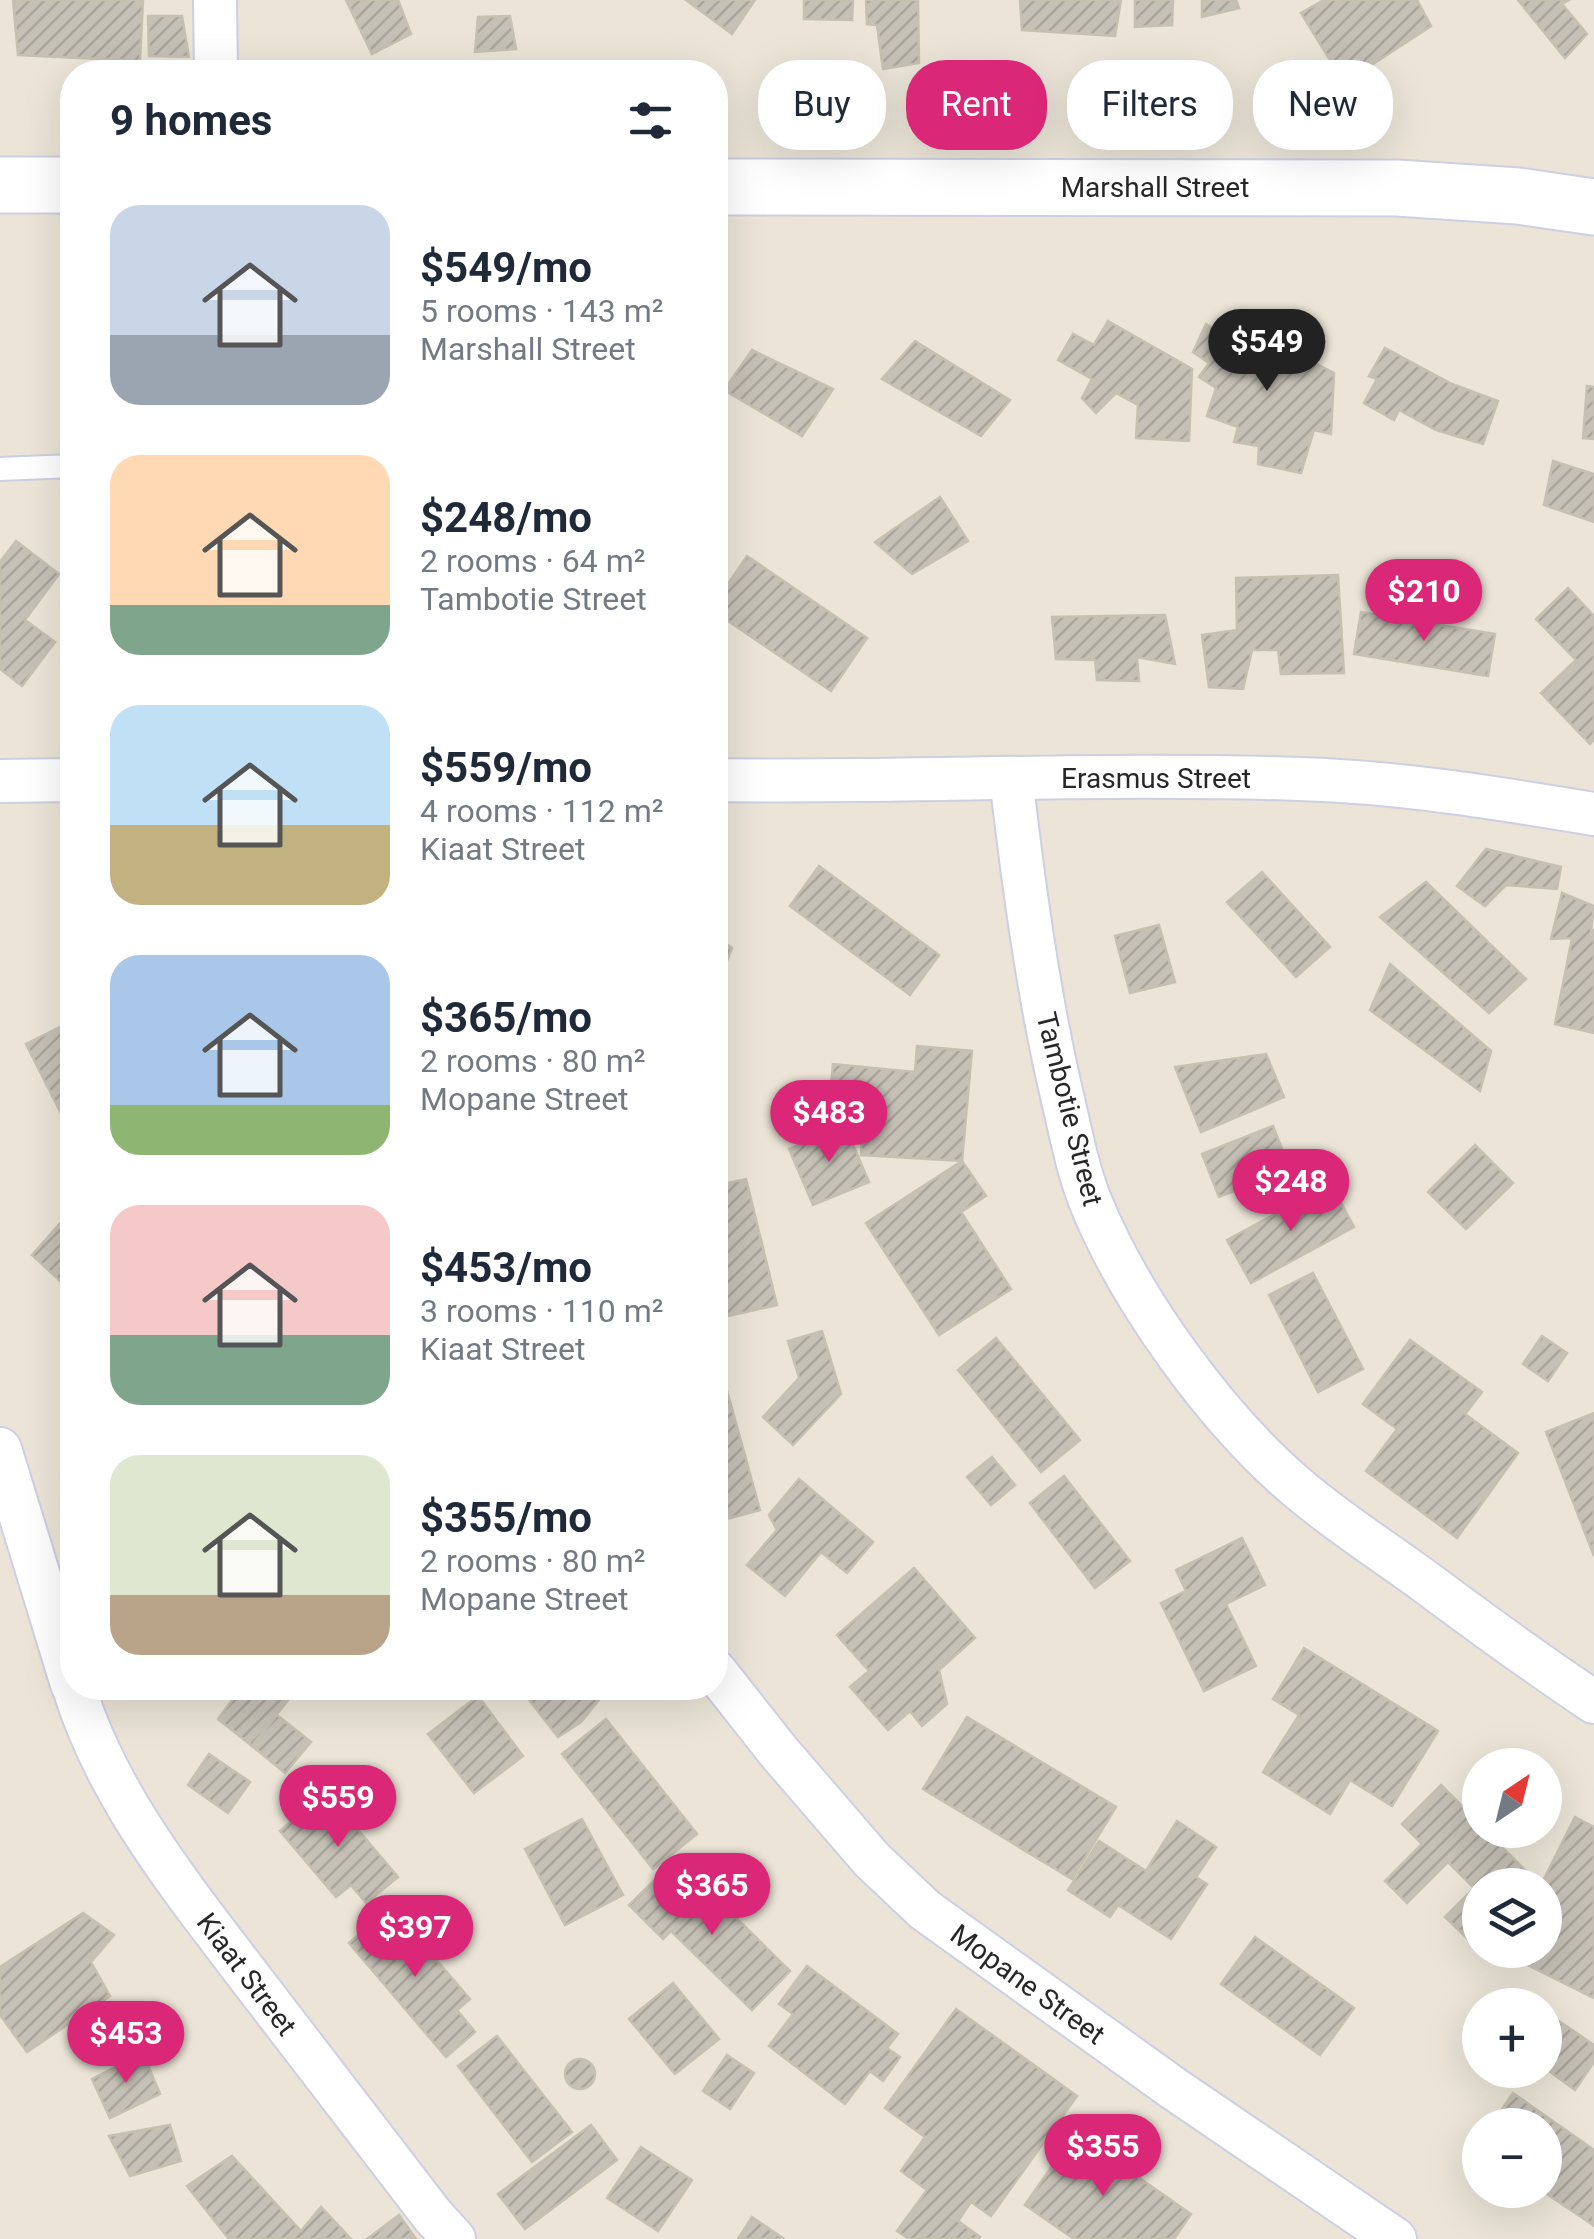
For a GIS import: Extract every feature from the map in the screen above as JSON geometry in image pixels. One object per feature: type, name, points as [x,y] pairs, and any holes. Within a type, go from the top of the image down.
[{"type":"street","points":[[215,0],[216,60]]},
{"type":"street","points":[[0,185],[60,185]]},
{"type":"street","name":"Marshall Street","points":[[728,187],[1398,188],[1518,196],[1594,207]]},
{"type":"street","name":"Tambotie Street","points":[[1011,778],[1044,1011],[1067,1118],[1089,1198],[1148,1311],[1202,1386],[1298,1488],[1594,1702]]},
{"type":"street","name":"Erasmus Street","points":[[728,780],[1304,779],[1459,794],[1594,814]]},
{"type":"street","points":[[0,781],[60,780]]},
{"type":"street","name":"Kiaat Street","points":[[0,1449],[60,1644]]},
{"type":"street","name":"Mopane Street","points":[[728,1688],[872,1860],[925,1910],[1173,2088],[1395,2239]]},
{"type":"street","name":"Kiaat Street","points":[[77,1700],[105,1768],[181,1887],[454,2239]]},
{"type":"lane","points":[[0,469],[60,466]]},
{"type":"building","points":[[13,0],[143,0],[140,60],[18,55]]},
{"type":"building","points":[[346,0],[398,0],[411,34],[372,54]]},
{"type":"building","points":[[686,0],[755,0],[732,34]]},
{"type":"building","points":[[804,0],[853,0],[852,20],[804,19]]},
{"type":"building","points":[[866,0],[918,0],[919,60],[906,60],[906,65],[886,68],[877,25],[867,24]]},
{"type":"building","points":[[1020,0],[1121,0],[1115,36],[1022,30]]},
{"type":"building","points":[[1135,0],[1173,0],[1172,25],[1135,27]]},
{"type":"building","points":[[1202,0],[1236,0],[1239,8],[1202,17]]},
{"type":"building","points":[[1324,0],[1417,0],[1431,26],[1379,60],[1330,60],[1301,13]]},
{"type":"building","points":[[1518,0],[1569,0],[1562,4],[1587,34],[1565,58]]},
{"type":"building","points":[[148,16],[182,16],[189,57],[149,56]]},
{"type":"building","points":[[510,16],[516,49],[475,52],[478,17]]},
{"type":"building","points":[[1232,320],[1334,373],[1331,434],[1314,430],[1301,473],[1258,464],[1259,446],[1234,442],[1238,427],[1207,416],[1216,388],[1199,377],[1209,363],[1193,352],[1206,324],[1223,336]]},
{"type":"building","points":[[1108,321],[1192,369],[1189,441],[1136,438],[1138,405],[1116,393],[1096,413],[1082,398],[1092,379],[1058,360],[1073,334],[1094,345]]},
{"type":"building","points":[[915,341],[1010,400],[981,436],[882,379]]},
{"type":"building","points":[[1385,348],[1452,384],[1498,401],[1483,444],[1436,430],[1399,410],[1394,420],[1364,403],[1377,379],[1369,376]]},
{"type":"building","points":[[752,350],[833,389],[802,436],[728,392],[728,384]]},
{"type":"building","points":[[1587,386],[1594,387],[1594,439],[1583,438]]},
{"type":"building","points":[[1553,461],[1594,474],[1594,522],[1544,505]]},
{"type":"building","points":[[940,497],[968,541],[912,574],[875,542]]},
{"type":"building","points":[[16,541],[59,574],[25,620],[55,642],[22,686],[0,669],[0,562]]},
{"type":"building","points":[[747,556],[867,638],[831,691],[728,621],[728,584]]},
{"type":"building","points":[[1338,575],[1344,673],[1281,674],[1278,650],[1252,650],[1243,689],[1209,687],[1202,635],[1237,630],[1236,578]]},
{"type":"building","points":[[1568,588],[1594,616],[1594,740],[1590,744],[1541,693],[1576,660],[1536,619]]},
{"type":"building","points":[[1361,612],[1495,634],[1488,676],[1354,654]]},
{"type":"building","points":[[1165,615],[1175,664],[1137,657],[1139,681],[1097,680],[1095,660],[1056,659],[1052,617]]},
{"type":"building","points":[[1486,849],[1561,867],[1557,889],[1506,885],[1485,906],[1457,886]]},
{"type":"building","points":[[819,866],[939,955],[910,995],[790,906]]},
{"type":"building","points":[[1262,872],[1330,947],[1296,977],[1227,902]]},
{"type":"building","points":[[1426,882],[1526,979],[1489,1013],[1380,917]]},
{"type":"building","points":[[1562,893],[1594,906],[1594,1033],[1555,1024],[1572,938],[1551,939]]},
{"type":"building","points":[[1159,925],[1175,982],[1130,993],[1115,936]]},
{"type":"building","points":[[1390,964],[1491,1051],[1480,1091],[1370,1010]]},
{"type":"building","points":[[60,1027],[60,1111],[26,1044]]},
{"type":"building","points":[[917,1046],[972,1051],[962,1161],[861,1155],[863,1119],[828,1116],[833,1064],[915,1072]]},
{"type":"building","points":[[1266,1054],[1284,1097],[1201,1132],[1175,1067]]},
{"type":"building","points":[[845,1126],[869,1182],[813,1205],[789,1149]]},
{"type":"building","points":[[1273,1126],[1290,1169],[1219,1197],[1202,1154]]},
{"type":"building","points":[[1475,1145],[1513,1183],[1466,1229],[1428,1192]]},
{"type":"building","points":[[962,1161],[986,1196],[961,1212],[1011,1289],[939,1335],[866,1223]]},
{"type":"building","points":[[746,1179],[777,1305],[728,1316],[728,1183]]},
{"type":"building","points":[[1331,1184],[1354,1227],[1251,1283],[1227,1240]]},
{"type":"building","points":[[60,1224],[60,1281],[32,1255]]},
{"type":"building","points":[[1313,1273],[1363,1369],[1318,1392],[1269,1295]]},
{"type":"building","points":[[822,1331],[841,1394],[793,1445],[763,1417],[799,1378],[788,1341]]},
{"type":"building","points":[[1542,1336],[1567,1353],[1548,1381],[1523,1364]]},
{"type":"building","points":[[996,1338],[1080,1440],[1041,1472],[958,1370]]},
{"type":"building","points":[[1410,1340],[1482,1392],[1465,1414],[1518,1453],[1457,1538],[1366,1471],[1397,1429],[1363,1404]]},
{"type":"building","points":[[728,1394],[760,1510],[728,1519]]},
{"type":"building","points":[[1594,1413],[1594,1556],[1546,1432]]},
{"type":"building","points":[[992,1457],[1015,1485],[991,1505],[967,1477]]},
{"type":"building","points":[[1064,1476],[1130,1561],[1095,1588],[1030,1503]]},
{"type":"building","points":[[799,1479],[873,1542],[847,1573],[821,1552],[785,1596],[747,1565],[777,1530],[769,1515]]},
{"type":"building","points":[[1242,1538],[1265,1585],[1226,1604],[1256,1666],[1204,1691],[1161,1603],[1186,1591],[1176,1570]]},
{"type":"building","points":[[914,1568],[975,1638],[939,1670],[947,1704],[922,1726],[910,1711],[888,1730],[850,1687],[869,1671],[837,1635]]},
{"type":"building","points":[[1304,1648],[1438,1731],[1392,1806],[1350,1780],[1330,1814],[1263,1772],[1299,1715],[1273,1699]]},
{"type":"building","points":[[232,1700],[288,1700],[252,1746],[218,1719]]},
{"type":"building","points":[[473,1700],[481,1700],[523,1756],[474,1793],[428,1734]]},
{"type":"building","points":[[529,1700],[599,1700],[581,1722],[558,1737]]},
{"type":"building","points":[[277,1715],[311,1742],[285,1773],[252,1746]]},
{"type":"building","points":[[967,1717],[1116,1807],[1072,1879],[923,1789]]},
{"type":"building","points":[[606,1719],[697,1834],[653,1869],[562,1754]]},
{"type":"building","points":[[209,1754],[250,1782],[228,1813],[188,1785]]},
{"type":"building","points":[[1441,1785],[1462,1806],[1462,1848],[1503,1848],[1523,1868],[1462,1868],[1462,1876],[1448,1862],[1407,1903],[1385,1881],[1422,1844],[1402,1824]]},
{"type":"building","points":[[326,1792],[398,1877],[366,1903],[351,1885],[336,1897],[280,1831]]},
{"type":"building","points":[[1575,1817],[1594,1827],[1594,1998],[1534,1968],[1562,1968],[1562,1868],[1550,1868]]},
{"type":"building","points":[[582,1819],[623,1895],[565,1925],[525,1849]]},
{"type":"building","points":[[1177,1821],[1216,1847],[1196,1877],[1207,1884],[1171,1939],[1118,1905],[1110,1917],[1068,1890],[1099,1841],[1146,1871]]},
{"type":"building","points":[[667,1868],[704,1905],[717,1899],[790,1971],[752,2010],[671,1931],[663,1939],[629,1905]]},
{"type":"building","points":[[1462,1900],[1462,1933],[1445,1917]]},
{"type":"building","points":[[391,1907],[470,1999],[457,2010],[475,2032],[446,2057],[349,1943]]},
{"type":"building","points":[[83,1913],[114,1935],[91,1962],[110,1996],[27,2052],[0,2015],[0,1967]]},
{"type":"building","points":[[1255,1937],[1354,2008],[1320,2055],[1221,1984]]},
{"type":"building","points":[[807,1966],[898,2034],[887,2048],[900,2057],[883,2081],[870,2071],[845,2104],[769,2046],[793,2014],[779,2004]]},
{"type":"building","points":[[673,1983],[719,2039],[675,2074],[629,2019]]},
{"type":"building","points":[[956,2009],[1077,2096],[991,2216],[971,2202],[958,2221],[978,2239],[909,2239],[897,2231],[927,2190],[901,2171],[925,2137],[885,2108]]},
{"type":"building","points":[[1562,2023],[1594,2045],[1594,2062],[1575,2090],[1562,2080]]},
{"type":"building","points":[[497,2036],[572,2132],[532,2162],[458,2066]]},
{"type":"building","points":[[143,2053],[160,2094],[110,2118],[92,2079]]},
{"type":"building","points":[[727,2055],[754,2073],[730,2109],[703,2091]]},
{"type":"building","points":[[580,2059],[591,2063],[595,2074],[591,2085],[580,2089],[569,2085],[565,2074],[569,2063]]},
{"type":"building","points":[[1513,2093],[1534,2108],[1503,2108]]},
{"type":"building","points":[[170,2125],[181,2161],[130,2176],[109,2136]]},
{"type":"building","points":[[591,2125],[617,2160],[525,2229],[498,2194]]},
{"type":"building","points":[[1562,2127],[1594,2150],[1593,2225],[1562,2204]]},
{"type":"building","points":[[1075,2133],[1191,2214],[1174,2239],[1074,2239],[1025,2205]]},
{"type":"building","points":[[641,2147],[692,2180],[658,2231],[607,2198]]},
{"type":"building","points":[[232,2156],[301,2231],[321,2207],[351,2239],[229,2239],[187,2186]]},
{"type":"building","points":[[399,2215],[416,2239],[367,2239]]},
{"type":"building","points":[[752,2217],[784,2239],[738,2239]]}]
